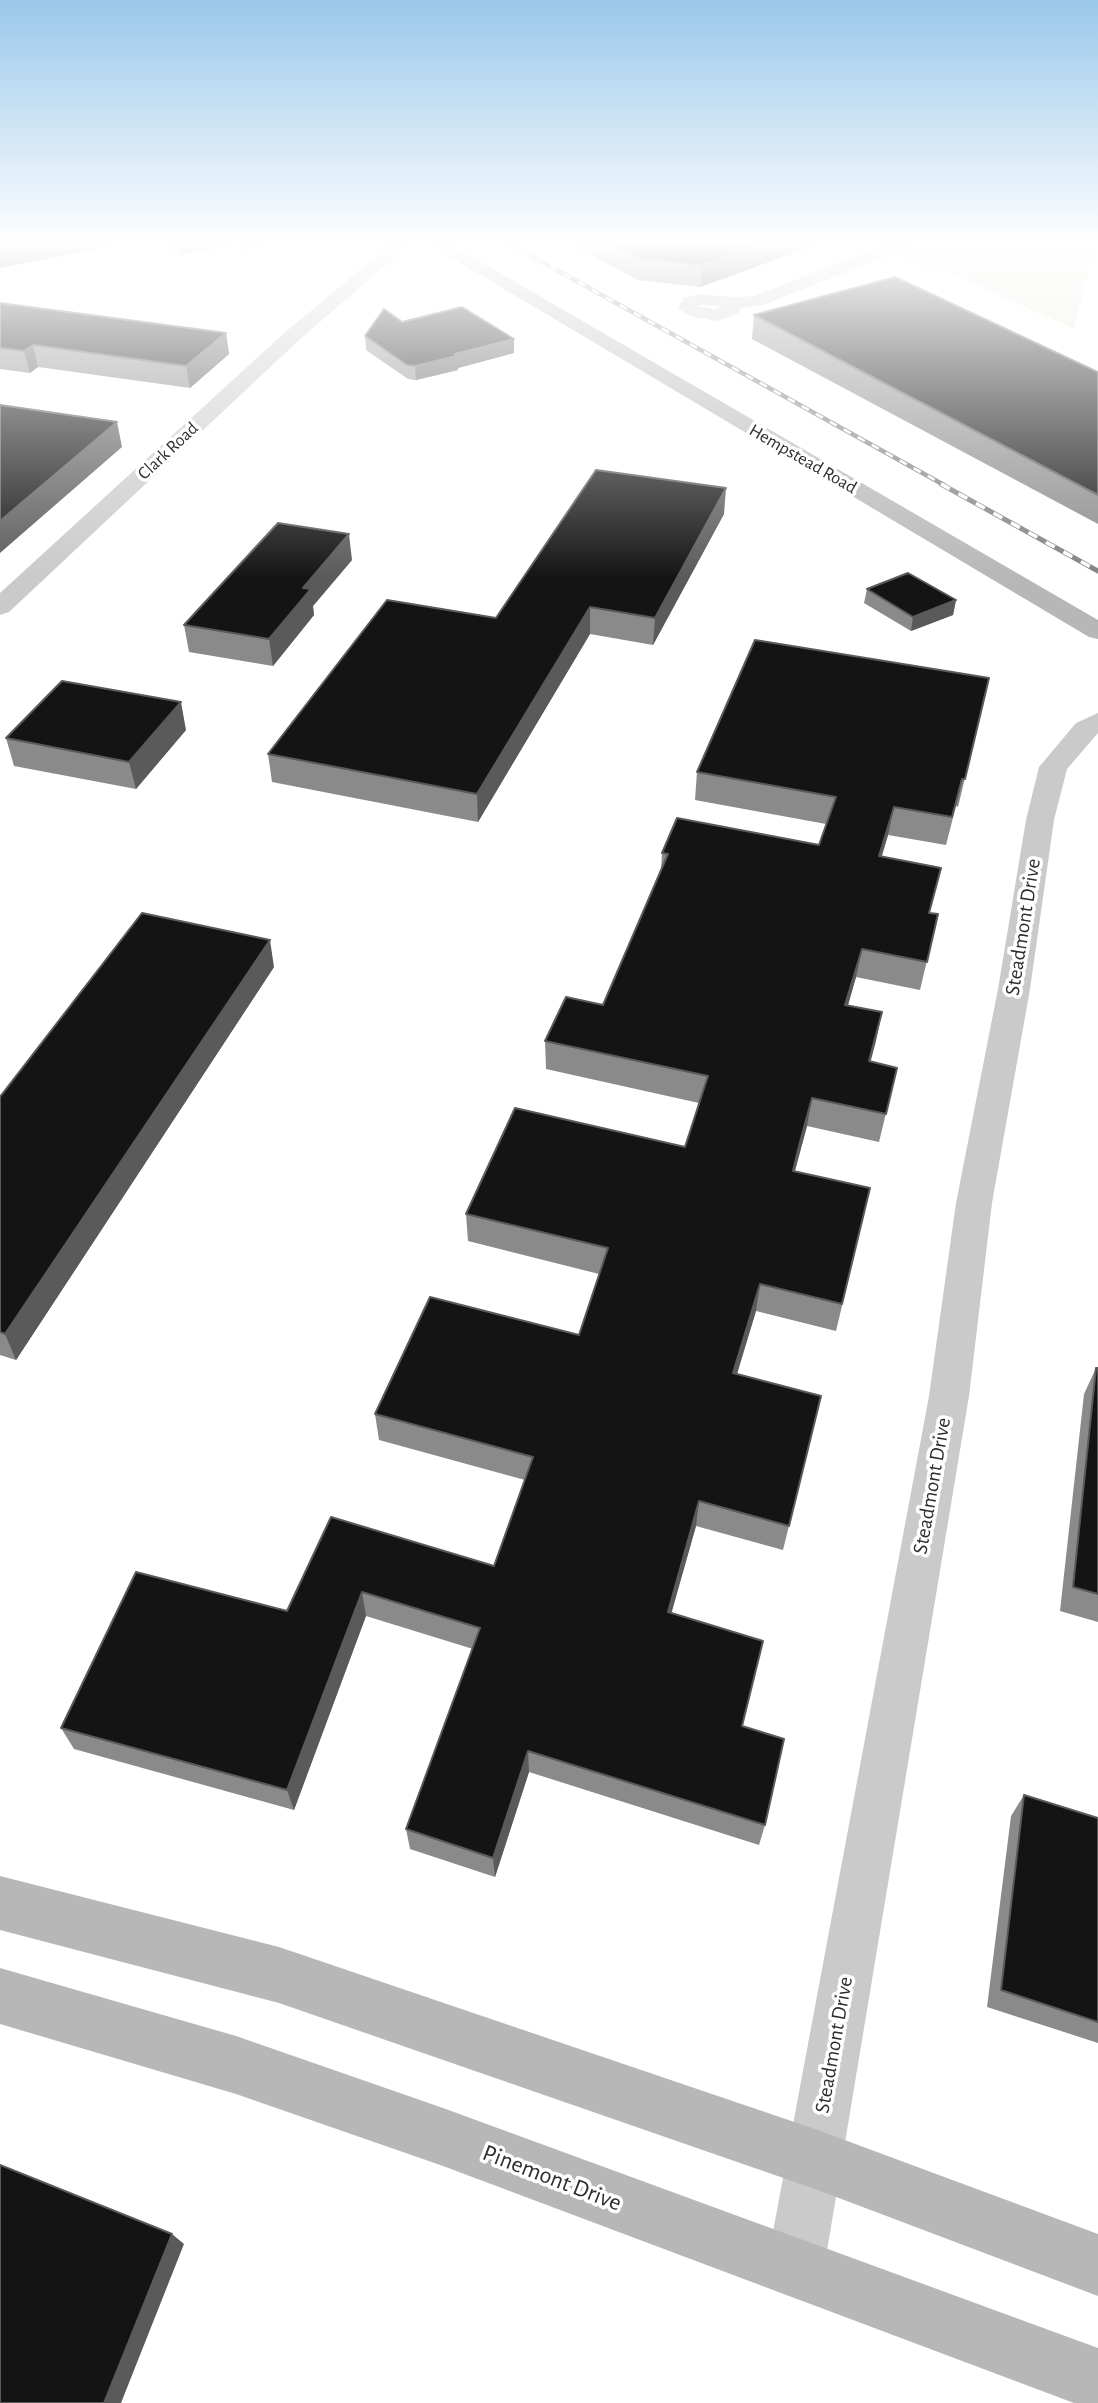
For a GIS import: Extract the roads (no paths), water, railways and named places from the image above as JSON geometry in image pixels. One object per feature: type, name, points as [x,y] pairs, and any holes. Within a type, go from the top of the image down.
[{"type":"main road","name":"Hempstead Road","points":[[627,355],[1098,631]]},
{"type":"main road","points":[[0,1903],[279,1975],[815,2159],[1098,2265]]},
{"type":"main road","name":"Pinemont Drive","points":[[0,1996],[236,2065],[443,2137],[1098,2380]]},
{"type":"street","name":"Clark Road","points":[[0,607],[272,355]]},
{"type":"street","name":"Steadmont Drive","points":[[794,2269],[948,1396],[974,1203],[1014,989],[1040,820],[1053,766],[1086,729],[1098,721]]},
{"type":"railway","points":[[710,355],[944,485]]},
{"type":"railway","points":[[941,484],[1098,571]]}]
